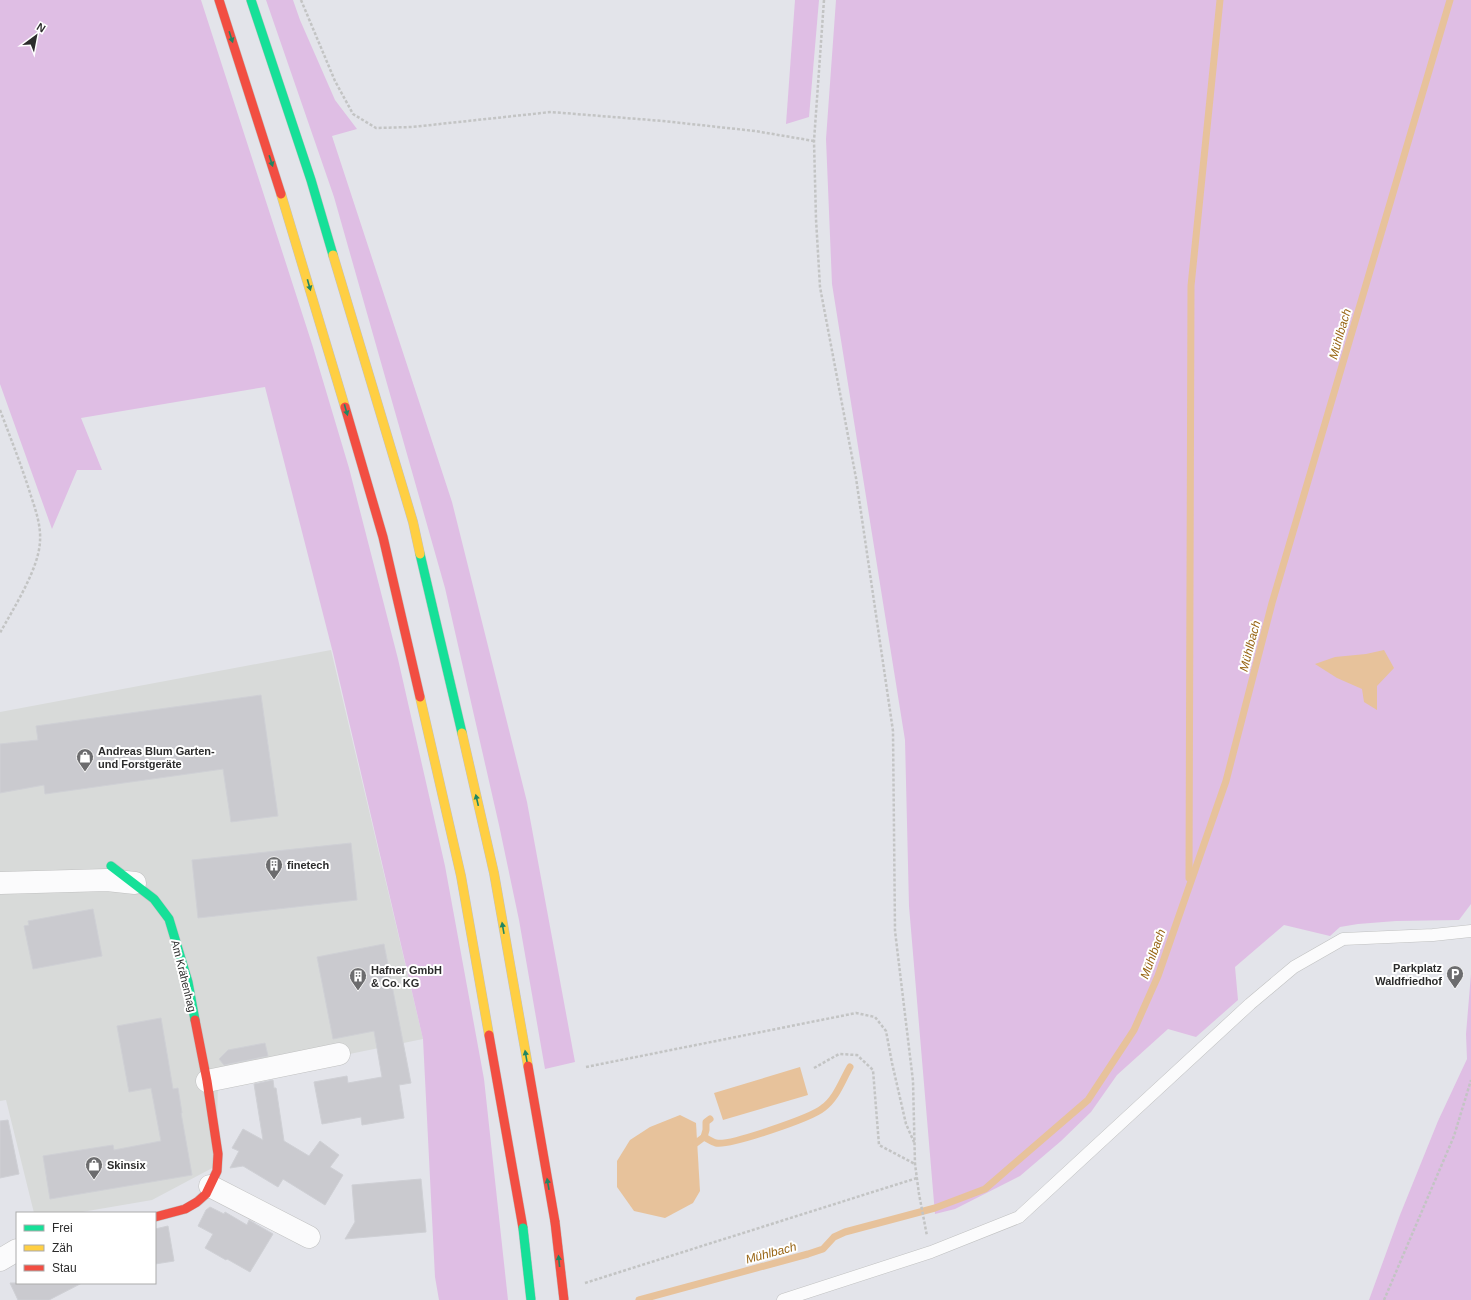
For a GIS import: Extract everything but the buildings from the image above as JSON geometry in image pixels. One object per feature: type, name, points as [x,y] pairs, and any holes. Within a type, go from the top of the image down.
[{"type":"main road","points":[[219,0],[289,219],[383,537],[462,876],[523,1228],[531,1300]]},
{"type":"main road","points":[[251,0],[311,180],[413,522],[494,874],[555,1222],[564,1300]]},
{"type":"main road","name":"Am Krähenhag","points":[[111,866],[154,899],[169,919],[188,982],[207,1082],[218,1154],[217,1171],[206,1194],[185,1210],[156,1217]]},
{"type":"street","points":[[0,883],[107,880],[135,884]]},
{"type":"street","points":[[207,1082],[338,1054]]},
{"type":"street","points":[[210,1186],[309,1238]]},
{"type":"street","points":[[0,1260],[16,1251]]},
{"type":"lane","points":[[783,1300],[931,1252],[1019,1216],[1250,1004],[1294,967],[1343,939],[1434,935],[1471,931]]},
{"type":"path","points":[[301,0],[334,81],[353,114],[376,128],[412,127],[551,112],[663,121],[755,131],[814,141]]},
{"type":"path","points":[[824,0],[814,141],[816,219],[820,287],[856,478],[893,731],[895,931],[913,1081],[915,1164],[919,1194],[926,1227]]},
{"type":"path","points":[[0,410],[26,481],[38,520],[40,542],[35,564],[0,633]]},
{"type":"path","points":[[586,1067],[856,1013],[875,1017],[886,1031],[906,1124],[914,1144]]},
{"type":"path","points":[[814,1068],[839,1054],[857,1055],[874,1070],[879,1145],[915,1164]]},
{"type":"path","points":[[1384,1300],[1454,1136],[1471,1080]]},
{"type":"path","points":[[594,1281],[917,1178]]},
{"type":"shaded area","points":[[0,0],[201,0],[312,344],[349,468],[398,659],[445,866],[484,1079],[508,1300],[439,1300],[435,1277],[423,1039],[333,653],[265,387],[81,418],[102,470],[77,470],[52,529],[0,384]]},
{"type":"shaded area","points":[[266,0],[293,0],[300,20],[335,100],[357,129],[332,136],[452,502],[527,802],[575,1062],[545,1069],[519,920],[445,588],[334,197]]},
{"type":"shaded area","points":[[795,0],[819,0],[809,117],[786,124]]},
{"type":"shaded area","points":[[836,0],[1471,0],[1471,904],[1459,920],[1396,921],[1358,924],[1340,927],[1330,936],[1284,925],[1235,967],[1238,1000],[1196,1037],[1168,1029],[1117,1075],[1091,1112],[1061,1141],[1020,1176],[955,1209],[935,1214],[909,906],[905,740],[832,284],[826,139]]},
{"type":"shaded area","points":[[331,650],[423,1039],[218,1081],[216,1166],[152,1200],[82,1212],[34,1212],[6,1100],[0,1101],[0,712]]},
{"type":"shaded area","points":[[1384,650],[1394,668],[1377,686],[1377,710],[1364,702],[1362,689],[1337,678],[1315,664],[1335,657],[1366,654]]},
{"type":"shaded area","points":[[1471,974],[1471,1300],[1369,1300],[1400,1215],[1438,1121],[1467,1059],[1466,1034]]},
{"type":"shaded area","points":[[800,1067],[808,1095],[723,1120],[714,1093]]},
{"type":"shaded area","points":[[680,1115],[696,1123],[700,1191],[693,1203],[665,1218],[634,1211],[617,1187],[617,1161],[630,1140],[650,1127]]},
{"type":"waterway","points":[[1189,878],[1191,286],[1220,0]]},
{"type":"waterway","name":"Mühlbach","points":[[639,1300],[808,1254],[823,1249],[834,1237],[845,1232],[935,1208],[985,1189],[1088,1100],[1134,1030],[1158,976],[1226,781],[1272,603],[1450,0]]},
{"type":"waterway","points":[[696,1143],[704,1137],[716,1143],[737,1140],[803,1118],[823,1108],[832,1100],[850,1067]]},
{"type":"waterway","points":[[704,1137],[706,1122],[710,1119]]},
{"type":"traffic: fast","points":[[251,0],[311,180],[333,255]]},
{"type":"traffic: fast","points":[[420,554],[462,733]]},
{"type":"traffic: fast","points":[[111,866],[154,899],[169,919],[188,982],[195,1020]]},
{"type":"traffic: fast","points":[[523,1228],[531,1300]]},
{"type":"traffic: slow","points":[[281,194],[345,407]]},
{"type":"traffic: slow","points":[[333,255],[413,522],[420,554]]},
{"type":"traffic: slow","points":[[420,697],[461,876],[489,1035]]},
{"type":"traffic: slow","points":[[462,733],[494,873],[528,1066]]},
{"type":"traffic: jam","points":[[219,0],[281,194]]},
{"type":"traffic: jam","points":[[345,407],[383,537],[420,697]]},
{"type":"traffic: jam","points":[[156,1217],[185,1209],[197,1202],[206,1194],[217,1171],[218,1154],[207,1081],[195,1020]]},
{"type":"traffic: jam","points":[[489,1035],[523,1228]]},
{"type":"traffic: jam","points":[[528,1066],[555,1222]]},
{"type":"traffic: jam","points":[[555,1222],[564,1300]]},
{"type":"place","name":"Andreas Blum Garten- und Forstgeräte","points":[[85,772]]},
{"type":"place","name":"finetech","points":[[274,880]]},
{"type":"place","name":"Parkplatz Waldfriedhof","points":[[1455,989]]},
{"type":"place","name":"Hafner GmbH & Co. KG","points":[[358,991]]},
{"type":"place","name":"Skinsix","points":[[94,1180]]}]
